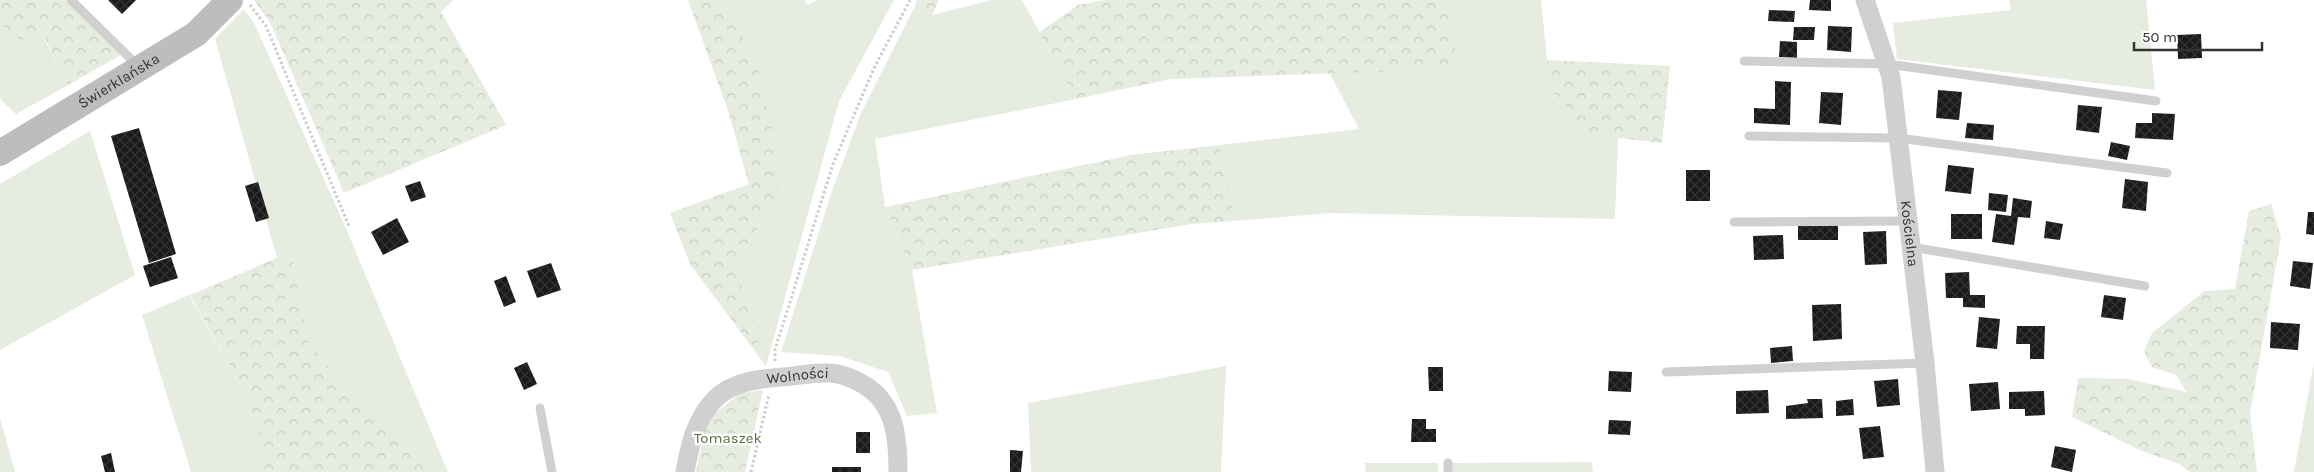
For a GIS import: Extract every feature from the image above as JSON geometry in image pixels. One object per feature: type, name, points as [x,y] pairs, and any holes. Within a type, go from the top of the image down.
[{"type":"main road","name":"Świerklańska","points":[[0,153],[196,34],[230,0]]},
{"type":"street","name":"Kościelna","points":[[1865,0],[1891,77],[1925,363],[1935,472]]},
{"type":"street","name":"Wolności","points":[[685,472],[693,434],[706,409],[716,398],[735,386],[772,378],[828,373],[854,379],[868,387],[879,397],[891,413],[896,434],[898,472]]},
{"type":"lane","points":[[71,0],[140,68]]},
{"type":"lane","points":[[1744,62],[1887,64],[2156,101]]},
{"type":"lane","points":[[1749,136],[1898,138],[2167,173]]},
{"type":"lane","points":[[1734,222],[1908,221]]},
{"type":"lane","points":[[1911,247],[2145,286]]},
{"type":"lane","points":[[1666,372],[1925,363]]},
{"type":"lane","points":[[540,408],[552,472]]},
{"type":"path","points":[[247,0],[266,26],[349,226]]},
{"type":"path","points":[[751,472],[767,408],[778,341],[833,164],[875,66],[910,0]]},
{"type":"green space","points":[[0,0],[65,0],[121,55],[68,85],[44,36],[22,41],[0,23]]},
{"type":"green space","points":[[254,0],[453,0],[441,12],[506,125],[344,193],[270,22]]},
{"type":"green space","points":[[688,0],[724,0],[757,64],[777,155],[778,198],[735,262],[766,366],[690,264],[670,213],[749,184],[728,111]]},
{"type":"green space","points":[[724,0],[804,0],[808,5],[817,0],[894,0],[839,101],[766,366],[735,262],[778,198],[757,64]]},
{"type":"green space","points":[[917,0],[939,0],[932,15],[914,8]]},
{"type":"green space","points":[[992,0],[1022,0],[1076,99],[875,139],[885,207],[912,270],[937,413],[907,416],[888,372],[840,356],[781,352],[831,194],[861,113],[914,8],[932,15]]},
{"type":"green space","points":[[1105,0],[1447,0],[1458,69],[1171,79],[1076,99],[1038,33],[1078,5]]},
{"type":"green space","points":[[1447,0],[1541,0],[1547,60],[1546,83],[1592,138],[1618,138],[1615,219],[1330,213],[1235,221],[1220,145],[1359,129],[1329,72],[1457,69]]},
{"type":"green space","points":[[2009,0],[2146,0],[2155,90],[1897,59],[1893,23],[2011,10]]},
{"type":"green space","points":[[244,9],[255,25],[345,226],[448,472],[427,472],[401,438],[349,390],[309,344],[292,258],[277,258],[215,39]]},
{"type":"green space","points":[[0,23],[22,41],[43,36],[68,85],[16,114],[0,99]]},
{"type":"green space","points":[[1547,60],[1670,66],[1662,143],[1618,138],[1592,138],[1546,83]]},
{"type":"green space","points":[[90,131],[135,275],[0,350],[0,184]]},
{"type":"green space","points":[[1220,145],[1235,221],[1192,224],[912,270],[885,207],[1131,155]]},
{"type":"green space","points":[[2271,204],[2281,237],[2250,413],[2257,472],[2190,472],[2179,464],[2140,450],[2072,417],[2078,378],[2128,379],[2187,392],[2176,375],[2152,367],[2144,351],[2152,333],[2205,291],[2235,289],[2249,211]]},
{"type":"green space","points":[[277,258],[292,258],[309,344],[349,390],[401,438],[427,472],[264,472],[261,443],[247,397],[190,295]]},
{"type":"green space","points":[[189,295],[247,397],[261,443],[264,472],[191,472],[142,315]]},
{"type":"green space","points":[[2314,362],[2314,472],[2294,472]]},
{"type":"green space","points":[[1226,366],[1221,472],[1031,472],[1028,403]]},
{"type":"green space","name":"Tomaszek","points":[[763,390],[745,472],[696,472],[707,420],[740,393]]},
{"type":"green space","points":[[0,418],[15,472],[0,472]]},
{"type":"green space","points":[[1592,462],[1593,472],[1449,472],[1448,463]]},
{"type":"green space","points":[[1365,463],[1438,463],[1438,472],[1366,472]]},
{"type":"building","points":[[108,0],[136,0],[122,14]]},
{"type":"building","points":[[1810,0],[1831,0],[1831,11],[1809,10]]},
{"type":"building","points":[[1769,10],[1795,11],[1794,22],[1768,21]]},
{"type":"building","points":[[1828,26],[1852,27],[1851,52],[1827,50]]},
{"type":"building","points":[[1794,27],[1815,27],[1814,40],[1793,40]]},
{"type":"building","points":[[2201,34],[2202,58],[2178,59],[2177,35]]},
{"type":"building","points":[[1780,41],[1797,42],[1797,58],[1779,57]]},
{"type":"building","points":[[1775,81],[1791,82],[1790,125],[1754,123],[1754,108],[1775,109]]},
{"type":"building","points":[[1938,90],[1962,92],[1959,120],[1936,118]]},
{"type":"building","points":[[1821,92],[1843,93],[1841,125],[1819,123]]},
{"type":"building","points":[[2078,105],[2102,107],[2099,133],[2076,130]]},
{"type":"building","points":[[2152,113],[2175,114],[2173,140],[2135,138],[2136,123],[2152,123]]},
{"type":"building","points":[[1967,123],[1994,125],[1993,140],[1965,138]]},
{"type":"building","points":[[139,128],[176,254],[149,263],[111,136]]},
{"type":"building","points":[[2111,142],[2130,146],[2127,160],[2108,156]]},
{"type":"building","points":[[1948,165],[1974,168],[1971,194],[1945,191]]},
{"type":"building","points":[[1686,170],[1710,170],[1710,201],[1686,201]]},
{"type":"building","points":[[2125,179],[2148,182],[2146,211],[2122,208]]},
{"type":"building","points":[[420,181],[426,197],[411,202],[405,186]]},
{"type":"building","points":[[258,182],[269,218],[256,222],[245,186]]},
{"type":"building","points":[[1989,193],[2008,195],[2006,212],[1988,210]]},
{"type":"building","points":[[2013,198],[2032,201],[2030,218],[2018,217],[2014,245],[1992,242],[1996,214],[2011,216]]},
{"type":"building","points":[[2308,212],[2314,212],[2314,235],[2306,234]]},
{"type":"building","points":[[1951,214],[1982,214],[1982,239],[1951,239]]},
{"type":"building","points":[[397,218],[409,242],[383,255],[371,232]]},
{"type":"building","points":[[2046,221],[2063,224],[2060,240],[2044,238]]},
{"type":"building","points":[[1798,225],[1838,225],[1838,240],[1798,240]]},
{"type":"building","points":[[1886,231],[1887,264],[1865,265],[1863,232]]},
{"type":"building","points":[[1783,235],[1784,259],[1754,260],[1753,236]]},
{"type":"building","points":[[171,257],[178,278],[150,287],[143,266]]},
{"type":"building","points":[[2293,261],[2313,263],[2310,289],[2290,286]]},
{"type":"building","points":[[551,263],[561,290],[537,298],[527,271]]},
{"type":"building","points":[[1969,272],[1970,295],[1985,295],[1985,308],[1963,307],[1963,298],[1946,298],[1945,273]]},
{"type":"building","points":[[506,276],[516,302],[504,307],[494,281]]},
{"type":"building","points":[[2104,295],[2126,298],[2123,320],[2101,317]]},
{"type":"building","points":[[1841,304],[1842,339],[1813,341],[1812,305]]},
{"type":"building","points":[[1979,317],[2000,319],[1997,349],[1976,347]]},
{"type":"building","points":[[2271,322],[2300,324],[2298,350],[2270,348]]},
{"type":"building","points":[[2017,326],[2045,326],[2044,359],[2030,359],[2030,344],[2016,344]]},
{"type":"building","points":[[1792,346],[1793,361],[1771,363],[1770,348]]},
{"type":"building","points":[[527,362],[537,384],[524,390],[514,368]]},
{"type":"building","points":[[1428,367],[1443,367],[1443,391],[1429,391]]},
{"type":"building","points":[[1609,371],[1632,372],[1631,392],[1608,391]]},
{"type":"building","points":[[1898,379],[1900,405],[1877,407],[1874,381]]},
{"type":"building","points":[[1998,382],[2000,409],[1971,411],[1969,384]]},
{"type":"building","points":[[1768,390],[1769,413],[1736,414],[1736,391]]},
{"type":"building","points":[[2044,391],[2045,415],[2025,416],[2025,409],[2009,409],[2009,392]]},
{"type":"building","points":[[1807,399],[1822,399],[1823,418],[1786,419],[1786,406],[1808,403]]},
{"type":"building","points":[[1853,399],[1854,415],[1836,416],[1836,401]]},
{"type":"building","points":[[1412,419],[1426,419],[1426,429],[1436,429],[1436,442],[1411,442]]},
{"type":"building","points":[[1609,420],[1631,421],[1630,435],[1608,434]]},
{"type":"building","points":[[1880,426],[1884,457],[1863,459],[1859,428]]},
{"type":"building","points":[[856,432],[870,432],[870,453],[856,453]]},
{"type":"building","points":[[2055,446],[2076,450],[2072,472],[2051,467]]},
{"type":"building","points":[[1010,450],[1023,451],[1021,472],[1010,472]]},
{"type":"building","points":[[111,453],[115,472],[105,472],[101,456]]},
{"type":"building","points":[[832,467],[861,467],[861,472],[832,472]]}]
